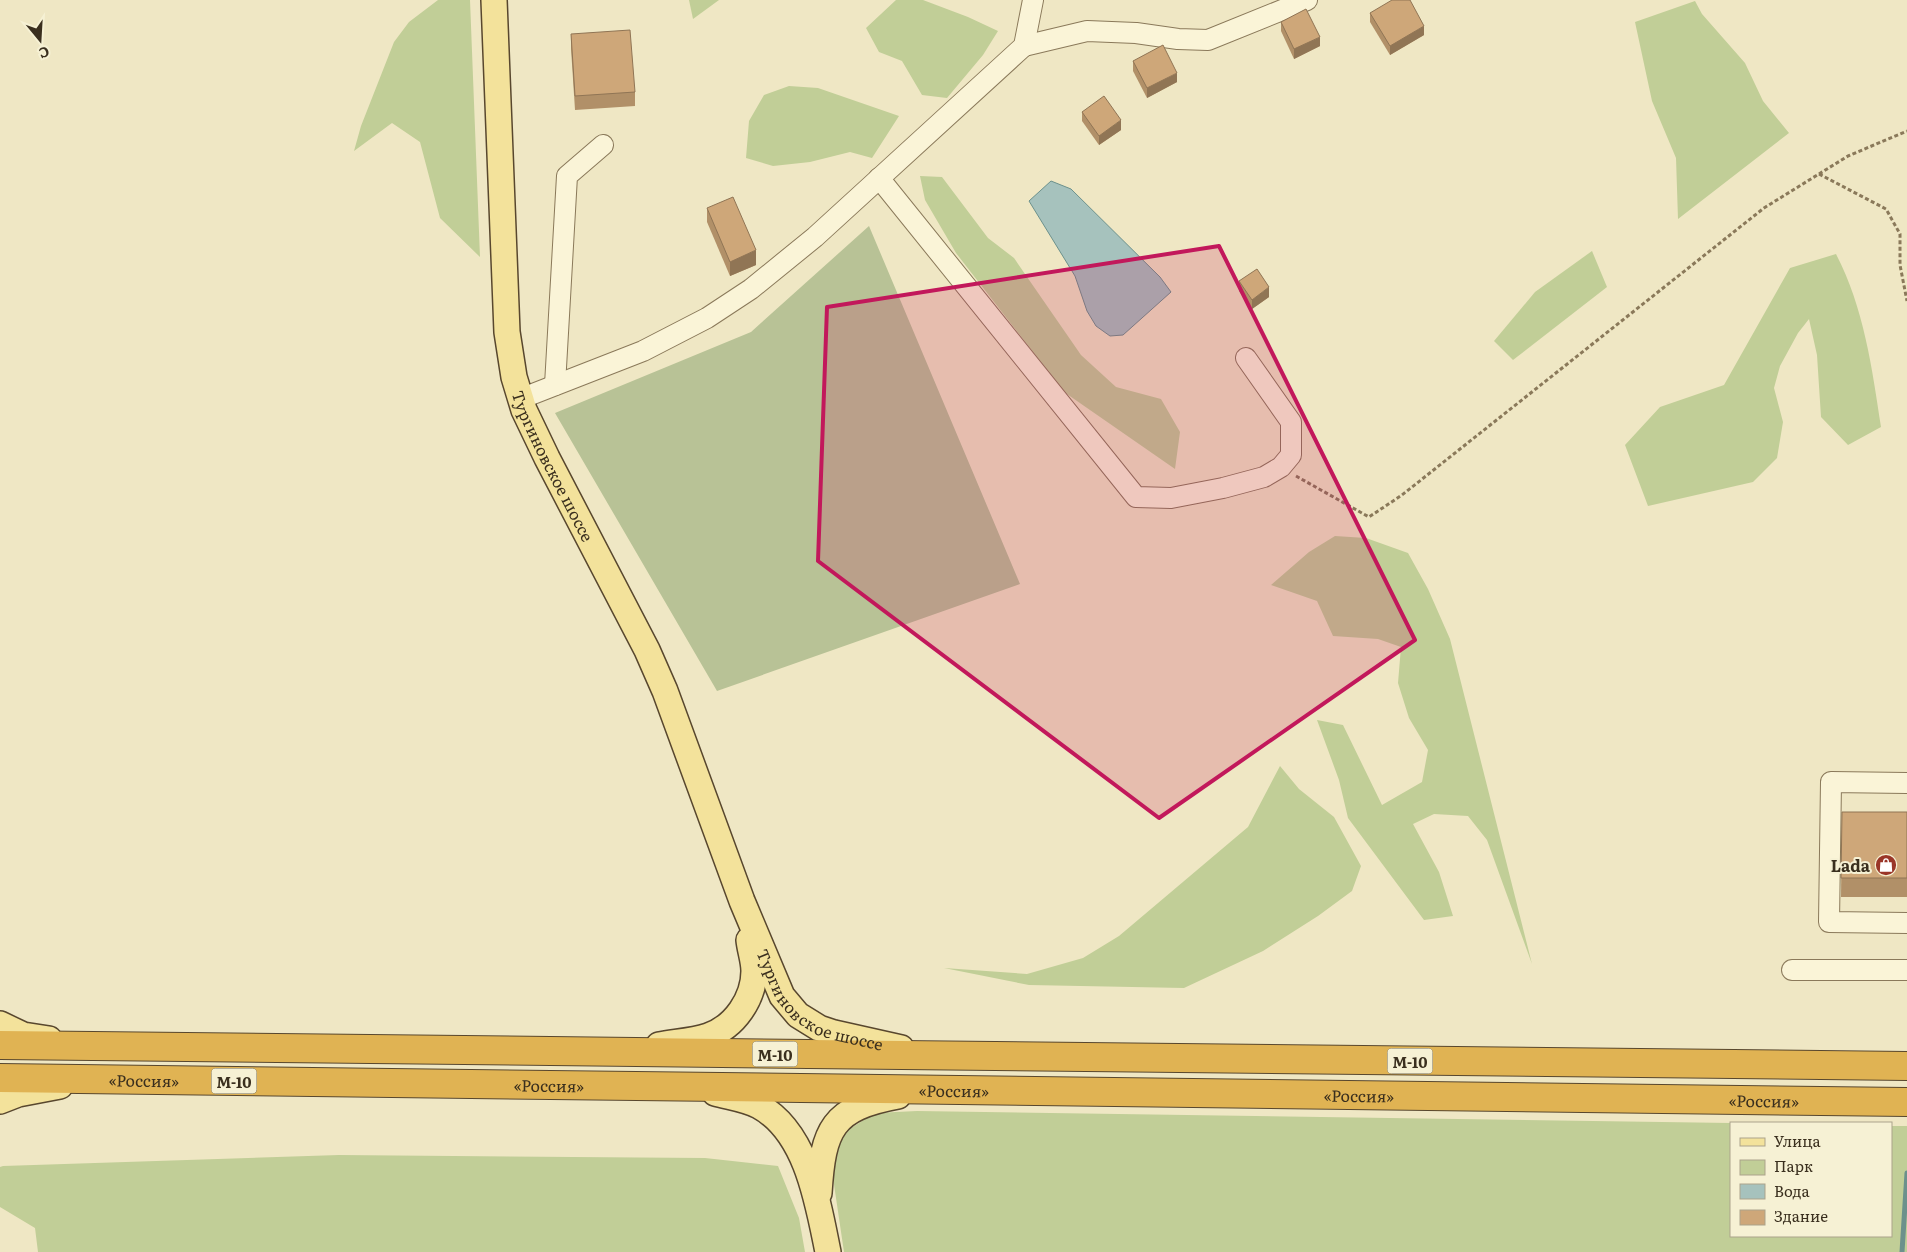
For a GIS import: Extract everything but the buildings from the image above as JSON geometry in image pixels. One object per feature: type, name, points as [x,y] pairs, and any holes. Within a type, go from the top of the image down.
[{"type":"highway","name":"«Россия»","points":[[0,1045],[1907,1066]]},
{"type":"highway","name":"«Россия»","points":[[0,1078],[1907,1102]]},
{"type":"main road","name":"Тургиновское шоссе","points":[[494,0],[507,332],[511,366],[520,399],[547,458],[648,650],[665,691],[742,901],[782,996],[804,1020],[818,1028],[936,1055]]},
{"type":"main road","name":"Тургиновское шоссе","points":[[615,1053],[708,1036],[719,1031],[737,1015],[749,994],[754,970],[742,901]]},
{"type":"main road","points":[[0,1024],[22,1035],[91,1046]]},
{"type":"main road","points":[[0,1101],[18,1094],[94,1080]]},
{"type":"main road","points":[[685,1086],[757,1105],[777,1118],[785,1126],[798,1146],[818,1205],[828,1252]]},
{"type":"main road","points":[[818,1205],[823,1150],[833,1129],[843,1117],[855,1108],[869,1102],[936,1089]]},
{"type":"street","points":[[1024,46],[1031,17],[1032,0]]},
{"type":"street","points":[[520,399],[643,351],[707,318],[758,283],[815,236],[1024,46],[1087,31],[1208,40],[1307,0]]},
{"type":"street","points":[[555,385],[567,176],[603,145]]},
{"type":"street","points":[[879,178],[1136,497],[1171,498],[1223,488],[1264,477],[1291,456],[1291,422],[1246,358]]},
{"type":"street","points":[[1907,783],[1830,782],[1829,922],[1907,923]]},
{"type":"street","points":[[1792,970],[1907,970]]},
{"type":"path","points":[[1280,466],[1369,518],[1402,495],[1764,208],[1848,156],[1907,130]]},
{"type":"path","points":[[1819,174],[1886,209],[1900,234],[1900,265],[1907,301]]},
{"type":"highlighted area","points":[[1219,246],[1415,640],[1159,818],[818,561],[827,307]]},
{"type":"green space","points":[[438,0],[470,0],[480,257],[440,218],[420,142],[392,123],[354,151],[361,126],[394,42],[409,22]]},
{"type":"green space","points":[[689,0],[719,0],[693,19]]},
{"type":"green space","points":[[896,0],[923,0],[998,31],[983,55],[947,98],[922,95],[902,61],[879,52],[866,28]]},
{"type":"green space","points":[[1695,1],[1702,14],[1745,63],[1763,101],[1789,133],[1678,219],[1676,158],[1652,101],[1635,22]]},
{"type":"green space","points":[[789,86],[818,88],[899,116],[872,158],[850,152],[810,162],[773,166],[746,158],[749,121],[764,95]]},
{"type":"green space","points":[[920,176],[942,177],[988,238],[1014,258],[1081,355],[1116,387],[1161,399],[1180,432],[1175,469],[1064,392],[956,253],[925,200]]},
{"type":"green space","points":[[869,226],[1020,584],[717,691],[555,413],[751,332]]},
{"type":"green space","points":[[1592,251],[1607,287],[1513,360],[1494,341],[1535,292]]},
{"type":"green space","points":[[1836,254],[1854,296],[1866,339],[1881,427],[1848,445],[1821,417],[1817,355],[1809,319],[1798,333],[1780,366],[1774,388],[1783,422],[1777,458],[1753,482],[1648,506],[1625,445],[1660,407],[1724,385],[1790,268]]},
{"type":"green space","points":[[1335,536],[1366,538],[1408,553],[1428,589],[1450,639],[1532,964],[1487,840],[1468,816],[1434,814],[1413,824],[1439,872],[1453,916],[1424,920],[1348,818],[1339,780],[1317,720],[1343,725],[1382,805],[1422,782],[1428,750],[1409,718],[1398,683],[1401,647],[1378,639],[1333,636],[1317,601],[1271,585],[1309,552]]},
{"type":"green space","points":[[1280,766],[1299,789],[1334,817],[1361,866],[1352,891],[1318,916],[1263,951],[1184,988],[1029,985],[944,968],[1027,974],[1083,958],[1119,936],[1248,827]]},
{"type":"green space","points":[[917,1111],[1730,1123],[1730,1237],[1892,1237],[1892,1126],[1907,1126],[1907,1252],[844,1252],[832,1171],[843,1133],[875,1113]]},
{"type":"green space","points":[[339,1155],[705,1158],[778,1166],[799,1218],[805,1252],[38,1252],[35,1228],[0,1207],[0,1167],[3,1166]]},
{"type":"water","points":[[1051,181],[1071,189],[1160,277],[1171,292],[1123,335],[1110,336],[1096,326],[1087,311],[1075,276],[1029,201]]},
{"type":"waterway","points":[[1902,1252],[1907,1173]]},
{"type":"place","name":"Lada","points":[[1886,865]]}]
